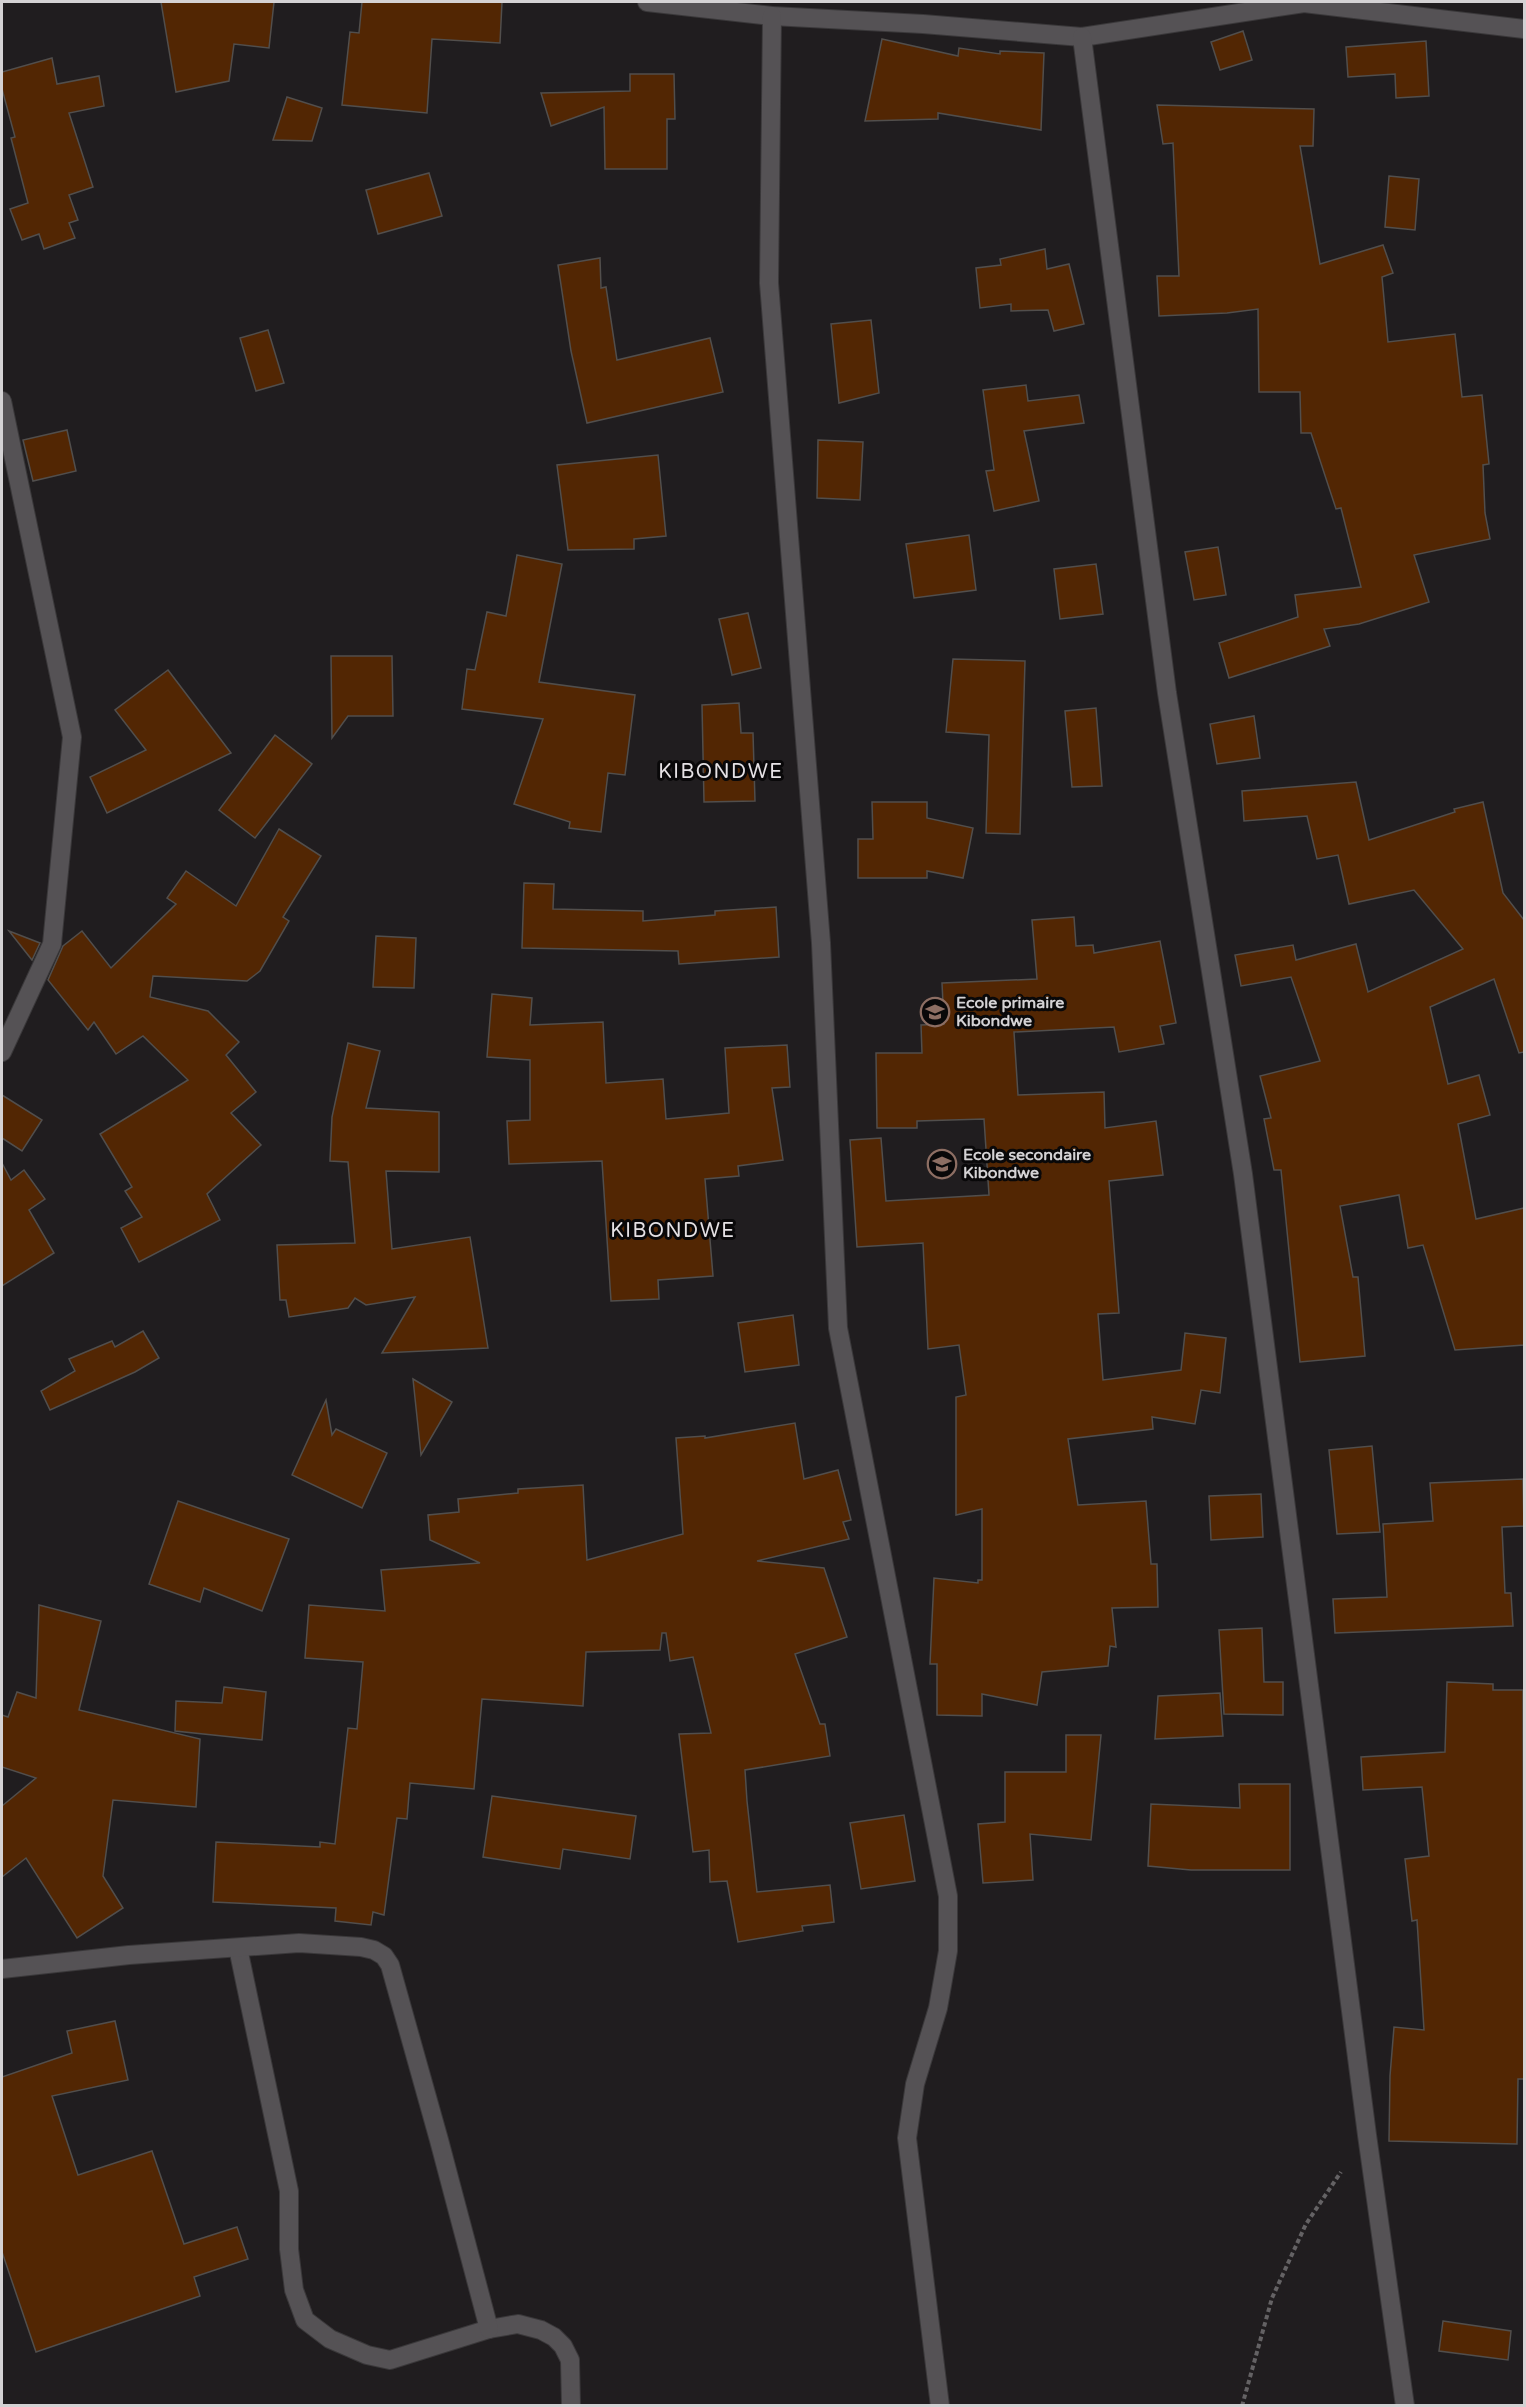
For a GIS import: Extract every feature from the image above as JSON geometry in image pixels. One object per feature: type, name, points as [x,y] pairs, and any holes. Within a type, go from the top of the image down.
[{"type":"street","points":[[647,2],[772,16],[922,24],[1082,37],[1304,3],[1524,28]]},
{"type":"street","points":[[772,16],[769,283],[821,943],[838,1328],[948,1896],[948,1951],[938,2008],[915,2084],[907,2138],[940,2406]]},
{"type":"street","points":[[1082,37],[1167,693],[1243,1174],[1367,2135],[1405,2406]]},
{"type":"street","points":[[2,401],[72,737],[52,944],[2,1052]]},
{"type":"street","points":[[2,1969],[129,1955],[299,1943],[361,1947],[374,1950],[384,1956],[390,1965],[489,2329]]},
{"type":"street","points":[[238,1947],[289,2191],[289,2249],[294,2290],[305,2320],[330,2339],[367,2355],[390,2360],[489,2329],[518,2325],[542,2330],[563,2346],[570,2360],[571,2406]]},
{"type":"path","points":[[1242,2406],[1272,2298],[1306,2224],[1367,2135]]},
{"type":"building","points":[[161,2],[274,2],[269,48],[234,44],[229,81],[176,92]]},
{"type":"building","points":[[362,2],[502,2],[500,43],[432,39],[427,113],[342,105],[350,32],[359,33]]},
{"type":"building","points":[[1243,31],[1252,60],[1220,70],[1211,42]]},
{"type":"building","points":[[882,39],[958,56],[959,48],[1000,54],[1000,51],[1044,53],[1041,130],[938,113],[938,119],[865,121]]},
{"type":"building","points":[[1426,41],[1429,96],[1396,98],[1395,74],[1348,77],[1346,47]]},
{"type":"building","points":[[52,58],[57,84],[99,76],[104,106],[69,113],[93,187],[69,195],[78,220],[69,223],[75,238],[44,249],[39,234],[22,240],[10,209],[28,203],[11,138],[15,137],[2,89],[2,72]]},
{"type":"building","points":[[630,74],[674,74],[675,119],[667,119],[667,169],[605,169],[604,107],[551,126],[541,93],[630,91]]},
{"type":"building","points":[[287,97],[322,108],[312,141],[273,140]]},
{"type":"building","points":[[1157,105],[1314,109],[1313,146],[1300,146],[1320,264],[1383,245],[1393,273],[1382,277],[1388,342],[1455,334],[1462,397],[1482,395],[1489,464],[1483,465],[1485,513],[1490,539],[1414,555],[1429,602],[1359,624],[1324,629],[1330,646],[1229,678],[1219,643],[1298,617],[1295,595],[1361,587],[1341,508],[1336,509],[1311,433],[1301,433],[1300,392],[1259,392],[1258,309],[1227,313],[1159,316],[1157,276],[1179,276],[1173,143],[1163,144]]},
{"type":"building","points":[[429,173],[442,216],[378,234],[366,190]]},
{"type":"building","points":[[1389,176],[1419,179],[1415,230],[1385,227]]},
{"type":"building","points":[[1045,249],[1047,269],[1069,264],[1084,324],[1054,331],[1048,310],[1011,311],[1011,304],[980,308],[976,268],[1001,265],[1000,259]]},
{"type":"building","points":[[600,258],[601,288],[606,287],[617,360],[710,338],[723,392],[587,423],[571,351],[558,265]]},
{"type":"building","points":[[871,320],[879,393],[839,403],[831,324]]},
{"type":"building","points":[[268,330],[284,383],[256,391],[240,338]]},
{"type":"building","points":[[1026,385],[1028,401],[1079,395],[1084,423],[1024,431],[1039,501],[994,511],[986,471],[994,470],[983,390]]},
{"type":"building","points":[[67,430],[76,471],[33,481],[23,440]]},
{"type":"building","points":[[818,440],[863,442],[860,500],[817,498]]},
{"type":"building","points":[[658,455],[666,536],[634,539],[634,549],[568,550],[557,465]]},
{"type":"building","points":[[969,535],[976,590],[914,598],[906,544]]},
{"type":"building","points":[[1218,547],[1226,595],[1194,600],[1185,552]]},
{"type":"building","points":[[517,555],[562,564],[539,682],[635,695],[625,775],[608,773],[601,832],[569,828],[570,822],[514,804],[543,719],[462,709],[467,669],[475,670],[487,612],[506,616]]},
{"type":"building","points":[[1096,564],[1103,614],[1060,619],[1054,569]]},
{"type":"building","points":[[748,613],[761,668],[732,675],[719,619]]},
{"type":"building","points":[[331,656],[392,656],[393,716],[348,716],[332,738]]},
{"type":"building","points":[[953,659],[1025,661],[1020,834],[986,833],[989,735],[946,732]]},
{"type":"building","points":[[168,670],[231,753],[107,813],[90,777],[146,750],[115,710]]},
{"type":"building","points":[[739,703],[741,733],[753,733],[755,801],[704,802],[702,705]]},
{"type":"building","points":[[1096,708],[1102,786],[1072,787],[1065,711]]},
{"type":"building","points":[[1254,716],[1260,758],[1217,764],[1210,724]]},
{"type":"building","points":[[275,735],[312,764],[255,838],[219,810]]},
{"type":"building","points":[[1356,782],[1369,840],[1455,812],[1454,809],[1483,802],[1503,893],[1524,920],[1524,1052],[1519,1053],[1494,979],[1430,1007],[1448,1084],[1479,1075],[1490,1115],[1458,1124],[1476,1219],[1524,1208],[1524,1345],[1455,1350],[1423,1245],[1408,1248],[1399,1195],[1340,1206],[1353,1277],[1358,1277],[1365,1356],[1300,1362],[1281,1170],[1274,1170],[1264,1119],[1271,1118],[1260,1076],[1320,1061],[1291,977],[1241,986],[1235,955],[1293,945],[1296,960],[1356,944],[1368,992],[1463,949],[1414,890],[1349,904],[1338,855],[1317,859],[1307,816],[1244,821],[1242,791]]},
{"type":"building","points":[[872,802],[927,802],[927,818],[973,828],[963,878],[927,871],[927,878],[858,878],[858,839],[873,839]]},
{"type":"building","points":[[279,829],[321,856],[283,917],[289,921],[260,971],[247,981],[153,976],[150,997],[208,1011],[239,1042],[226,1055],[256,1092],[231,1113],[261,1145],[207,1194],[220,1220],[139,1262],[121,1228],[142,1217],[125,1191],[132,1187],[100,1134],[188,1080],[143,1036],[116,1054],[94,1022],[88,1030],[48,980],[63,946],[82,931],[111,968],[176,904],[167,898],[186,871],[236,906]]},
{"type":"building","points":[[524,883],[554,884],[553,909],[643,911],[643,921],[715,915],[715,911],[776,907],[779,957],[679,964],[678,951],[522,948]]},
{"type":"building","points":[[1074,917],[1076,946],[1093,945],[1094,953],[1160,941],[1176,1023],[1160,1026],[1164,1044],[1119,1052],[1114,1027],[1014,1032],[1018,1095],[1104,1092],[1105,1128],[1156,1121],[1163,1175],[1109,1181],[1119,1313],[1098,1314],[1103,1380],[1181,1370],[1185,1333],[1226,1338],[1220,1393],[1201,1390],[1195,1424],[1152,1417],[1153,1429],[1068,1439],[1078,1505],[1146,1501],[1151,1564],[1157,1564],[1158,1607],[1112,1608],[1116,1647],[1110,1646],[1108,1666],[1042,1672],[1037,1705],[982,1694],[982,1716],[937,1715],[937,1664],[930,1664],[934,1578],[978,1583],[978,1580],[982,1580],[982,1509],[956,1515],[956,1397],[966,1395],[959,1345],[928,1349],[923,1243],[857,1247],[850,1140],[881,1138],[886,1201],[989,1195],[984,1119],[917,1121],[917,1128],[877,1128],[876,1053],[922,1053],[921,1025],[944,1024],[942,983],[1037,979],[1032,920]]},
{"type":"building","points":[[9,931],[40,943],[32,960]]},
{"type":"building","points":[[376,936],[416,938],[414,988],[373,987]]},
{"type":"building","points":[[492,994],[532,998],[530,1025],[603,1022],[606,1083],[663,1079],[666,1119],[729,1113],[725,1048],[787,1045],[790,1087],[772,1088],[783,1160],[738,1166],[739,1176],[705,1179],[713,1276],[658,1280],[659,1299],[611,1301],[602,1161],[509,1164],[507,1121],[530,1120],[530,1060],[487,1057]]},
{"type":"building","points":[[348,1043],[380,1051],[366,1108],[439,1112],[439,1172],[386,1171],[392,1249],[470,1237],[488,1348],[382,1353],[415,1297],[366,1305],[355,1298],[348,1308],[289,1317],[286,1300],[280,1300],[277,1245],[355,1243],[348,1162],[330,1161],[332,1117]]},
{"type":"building","points":[[2,1095],[42,1120],[22,1151],[2,1138]]},
{"type":"building","points":[[2,1163],[11,1180],[24,1170],[45,1199],[29,1210],[54,1253],[2,1286]]},
{"type":"building","points":[[793,1315],[799,1365],[745,1372],[738,1323]]},
{"type":"building","points":[[143,1331],[159,1358],[135,1372],[50,1410],[41,1391],[75,1371],[69,1359],[112,1341],[115,1347]]},
{"type":"building","points":[[413,1379],[452,1402],[421,1455]]},
{"type":"building","points":[[326,1400],[332,1435],[336,1429],[387,1453],[362,1508],[292,1475]]},
{"type":"building","points":[[795,1423],[804,1479],[838,1470],[851,1520],[843,1522],[849,1539],[757,1561],[824,1568],[847,1637],[795,1654],[820,1724],[825,1724],[830,1756],[745,1770],[747,1801],[757,1892],[830,1885],[834,1922],[802,1926],[803,1931],[738,1942],[727,1881],[710,1882],[709,1850],[693,1852],[679,1734],[711,1733],[693,1657],[670,1661],[666,1633],[662,1633],[660,1650],[586,1652],[583,1706],[482,1699],[474,1789],[410,1783],[407,1819],[397,1818],[384,1915],[373,1912],[371,1925],[335,1921],[336,1908],[213,1902],[216,1842],[320,1847],[320,1842],[335,1844],[348,1728],[357,1729],[363,1662],[305,1658],[309,1605],[385,1611],[381,1570],[480,1563],[430,1540],[428,1515],[459,1512],[458,1499],[518,1493],[518,1489],[583,1485],[587,1560],[683,1534],[676,1438],[705,1436],[705,1438]]},
{"type":"building","points":[[1372,1446],[1380,1532],[1337,1534],[1329,1450]]},
{"type":"building","points":[[1523,1479],[1524,1526],[1502,1527],[1505,1593],[1511,1593],[1513,1626],[1335,1633],[1333,1599],[1387,1597],[1383,1524],[1433,1521],[1430,1483]]},
{"type":"building","points":[[1261,1494],[1263,1537],[1211,1540],[1209,1496]]},
{"type":"building","points":[[178,1501],[289,1539],[262,1611],[204,1588],[200,1602],[149,1584]]},
{"type":"building","points":[[39,1605],[101,1621],[79,1710],[200,1739],[196,1807],[113,1800],[103,1876],[123,1908],[77,1938],[26,1858],[2,1877],[2,1806],[36,1778],[2,1767],[2,1715],[8,1717],[17,1692],[36,1698]]},
{"type":"building","points":[[1262,1628],[1264,1682],[1283,1682],[1283,1715],[1224,1714],[1219,1630]]},
{"type":"building","points":[[1447,1682],[1493,1684],[1493,1690],[1523,1690],[1524,2079],[1518,2079],[1517,2144],[1389,2141],[1390,2076],[1394,2027],[1424,2030],[1417,1920],[1412,1921],[1405,1859],[1429,1856],[1422,1787],[1363,1790],[1361,1757],[1445,1752]]},
{"type":"building","points":[[224,1687],[266,1692],[262,1740],[175,1731],[176,1701],[222,1703]]},
{"type":"building","points":[[1220,1693],[1223,1736],[1155,1739],[1158,1696]]},
{"type":"building","points":[[1066,1735],[1101,1735],[1091,1840],[1030,1834],[1033,1880],[983,1883],[978,1824],[1005,1822],[1005,1772],[1066,1772]]},
{"type":"building","points":[[1239,1784],[1290,1784],[1290,1870],[1191,1870],[1148,1866],[1151,1804],[1240,1808]]},
{"type":"building","points":[[492,1796],[636,1816],[630,1859],[563,1849],[560,1869],[483,1857]]},
{"type":"building","points":[[904,1815],[915,1881],[861,1889],[850,1823]]},
{"type":"building","points":[[115,2021],[128,2080],[52,2096],[78,2175],[152,2151],[184,2244],[237,2227],[248,2259],[194,2277],[200,2296],[36,2352],[2,2252],[2,2077],[72,2053],[67,2031]]},
{"type":"building","points":[[1443,2321],[1511,2331],[1508,2360],[1439,2351]]},
{"type":"place","name":"Ecole primaire Kibondwe","points":[[935,1012]]},
{"type":"place","name":"Ecole secondaire Kibondwe","points":[[942,1164]]},
{"type":"district","name":"KIBONDWE","points":[[721,772]]},
{"type":"district","name":"KIBONDWE","points":[[673,1231]]}]
